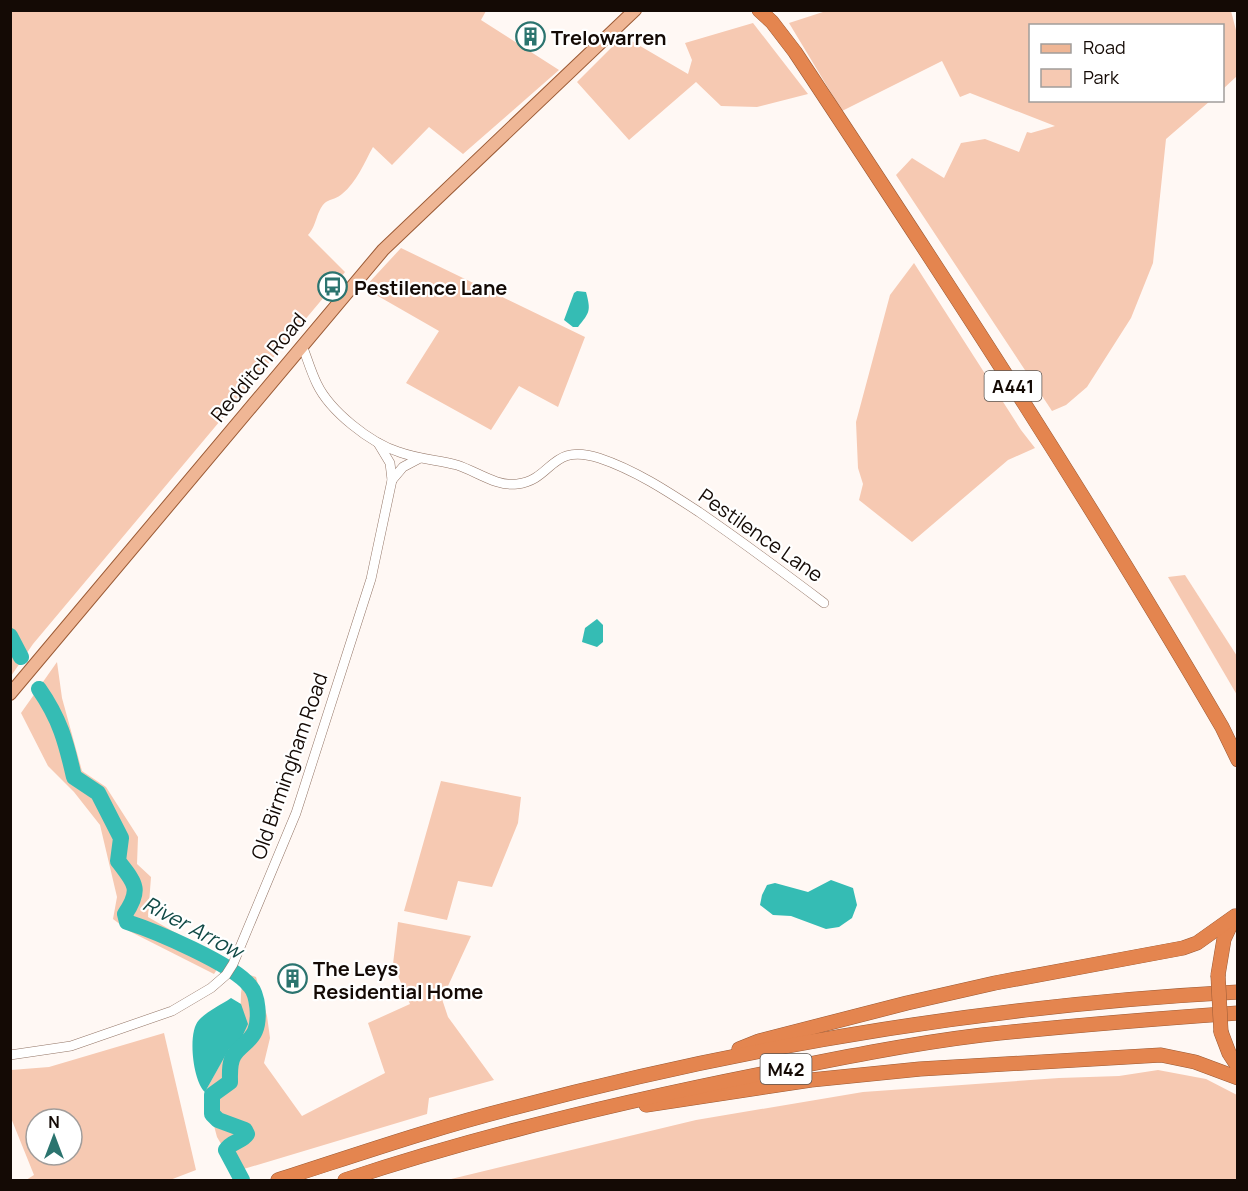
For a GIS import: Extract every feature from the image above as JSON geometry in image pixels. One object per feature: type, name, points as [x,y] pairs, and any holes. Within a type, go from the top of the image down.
[{"type":"highway","name":"A441","points":[[759,10],[769,16],[795,52],[973,322],[1088,502],[1222,727],[1238,760]]},
{"type":"highway","points":[[1236,915],[1224,939],[1218,975],[1221,1032],[1229,1053],[1238,1067]]},
{"type":"highway","name":"M42","points":[[703,1062],[759,1041],[907,1003],[995,983],[1183,948],[1197,943],[1236,915]]},
{"type":"highway","name":"M42","points":[[278,1180],[379,1147],[512,1108],[703,1062],[901,1028],[1044,1008],[1168,996],[1238,993]]},
{"type":"highway","name":"M42","points":[[345,1180],[428,1153],[594,1109],[855,1055],[980,1035],[1238,1013]]},
{"type":"highway","name":"M42","points":[[594,1109],[666,1103],[811,1080],[920,1069],[1161,1055],[1195,1062],[1238,1078]]},
{"type":"main road","name":"Redditch Road","points":[[10,693],[383,250],[635,10]]},
{"type":"street","points":[[302,345],[325,398],[350,422],[378,443]]},
{"type":"street","name":"Pestilence Lane","points":[[378,443],[396,451],[458,466],[515,485],[526,482],[568,454],[577,453],[600,458],[648,480],[684,502],[737,538],[824,603]]},
{"type":"street","name":"Old Birmingham Road","points":[[10,1055],[71,1046],[143,1022],[188,1002],[211,988],[226,975],[233,964],[296,813],[371,579],[392,480],[390,463],[378,443]]},
{"type":"street","points":[[392,480],[403,467],[420,458]]},
{"type":"green space","points":[[11,10],[486,11],[481,20],[559,70],[463,154],[429,127],[392,165],[373,147],[352,184],[340,195],[323,205],[308,235],[345,272],[33,644],[11,676]]},
{"type":"green space","points":[[826,11],[1231,11],[1237,34],[1237,76],[1224,88],[1224,24],[1029,24],[1029,102],[1209,102],[1166,139],[1153,263],[1131,318],[1087,387],[1066,405],[1052,411],[896,175],[912,158],[944,178],[961,143],[985,139],[1019,152],[1027,132],[1031,133],[1055,126],[970,93],[960,97],[942,61],[842,111],[789,23]]},
{"type":"green space","points":[[753,23],[808,94],[757,107],[721,106],[696,82],[629,140],[577,82],[623,36],[688,74],[692,60],[685,43]]},
{"type":"green space","points":[[401,248],[585,337],[558,407],[519,386],[491,430],[406,383],[439,331],[364,288]]},
{"type":"green space","points":[[914,263],[1021,430],[1035,448],[1008,460],[912,542],[859,500],[863,484],[858,468],[856,422],[890,295]]},
{"type":"green space","points":[[1185,575],[1237,656],[1237,695],[1168,577]]},
{"type":"green space","points":[[57,662],[62,698],[82,771],[106,787],[138,837],[137,864],[151,877],[148,917],[223,960],[214,974],[129,931],[113,919],[117,897],[100,825],[74,792],[48,766],[21,713]]},
{"type":"green space","points":[[441,781],[521,797],[518,823],[492,887],[458,881],[447,920],[404,911]]},
{"type":"green space","points":[[398,922],[471,936],[442,999],[448,1017],[494,1080],[429,1098],[427,1114],[237,1171],[217,1137],[205,1092],[240,1028],[244,973],[256,977],[267,1016],[270,1038],[264,1063],[302,1116],[385,1073],[368,1023],[410,1004],[393,964]]},
{"type":"green space","points":[[164,1033],[196,1170],[170,1180],[26,1180],[34,1175],[31,1167],[84,1167],[84,1107],[24,1107],[24,1150],[11,1118],[11,1070],[49,1067]]},
{"type":"green space","points":[[1158,1070],[1206,1079],[1237,1095],[1237,1180],[447,1180],[696,1120],[863,1092],[1119,1076]]},
{"type":"water","points":[[586,292],[589,307],[578,327],[573,327],[564,320],[574,293]]},
{"type":"water","points":[[597,619],[603,625],[603,642],[597,647],[582,642],[585,628]]},
{"type":"water","points":[[831,880],[853,888],[857,905],[852,918],[839,927],[826,929],[791,916],[773,915],[760,905],[767,885],[775,883],[808,892]]},
{"type":"water","points":[[231,998],[241,1004],[248,1024],[242,1037],[229,1049],[205,1092],[197,1078],[193,1057],[195,1026],[206,1014]]},
{"type":"waterway","name":"River Arrow","points":[[10,636],[21,657]]},
{"type":"waterway","name":"River Arrow","points":[[39,689],[61,731],[74,777],[98,793],[121,838],[118,861],[129,875],[135,892],[125,914],[127,922],[174,940],[211,958],[241,977],[253,990],[258,1014],[257,1026],[251,1038],[232,1058],[230,1082],[212,1095],[212,1114],[218,1120],[245,1130],[247,1134],[226,1150],[242,1180]]},
{"type":"place","name":"Trelowarren","points":[[530,37]]},
{"type":"place","name":"Pestilence Lane","points":[[333,287]]},
{"type":"place","name":"The Leys Residential Home","points":[[292,979]]}]
